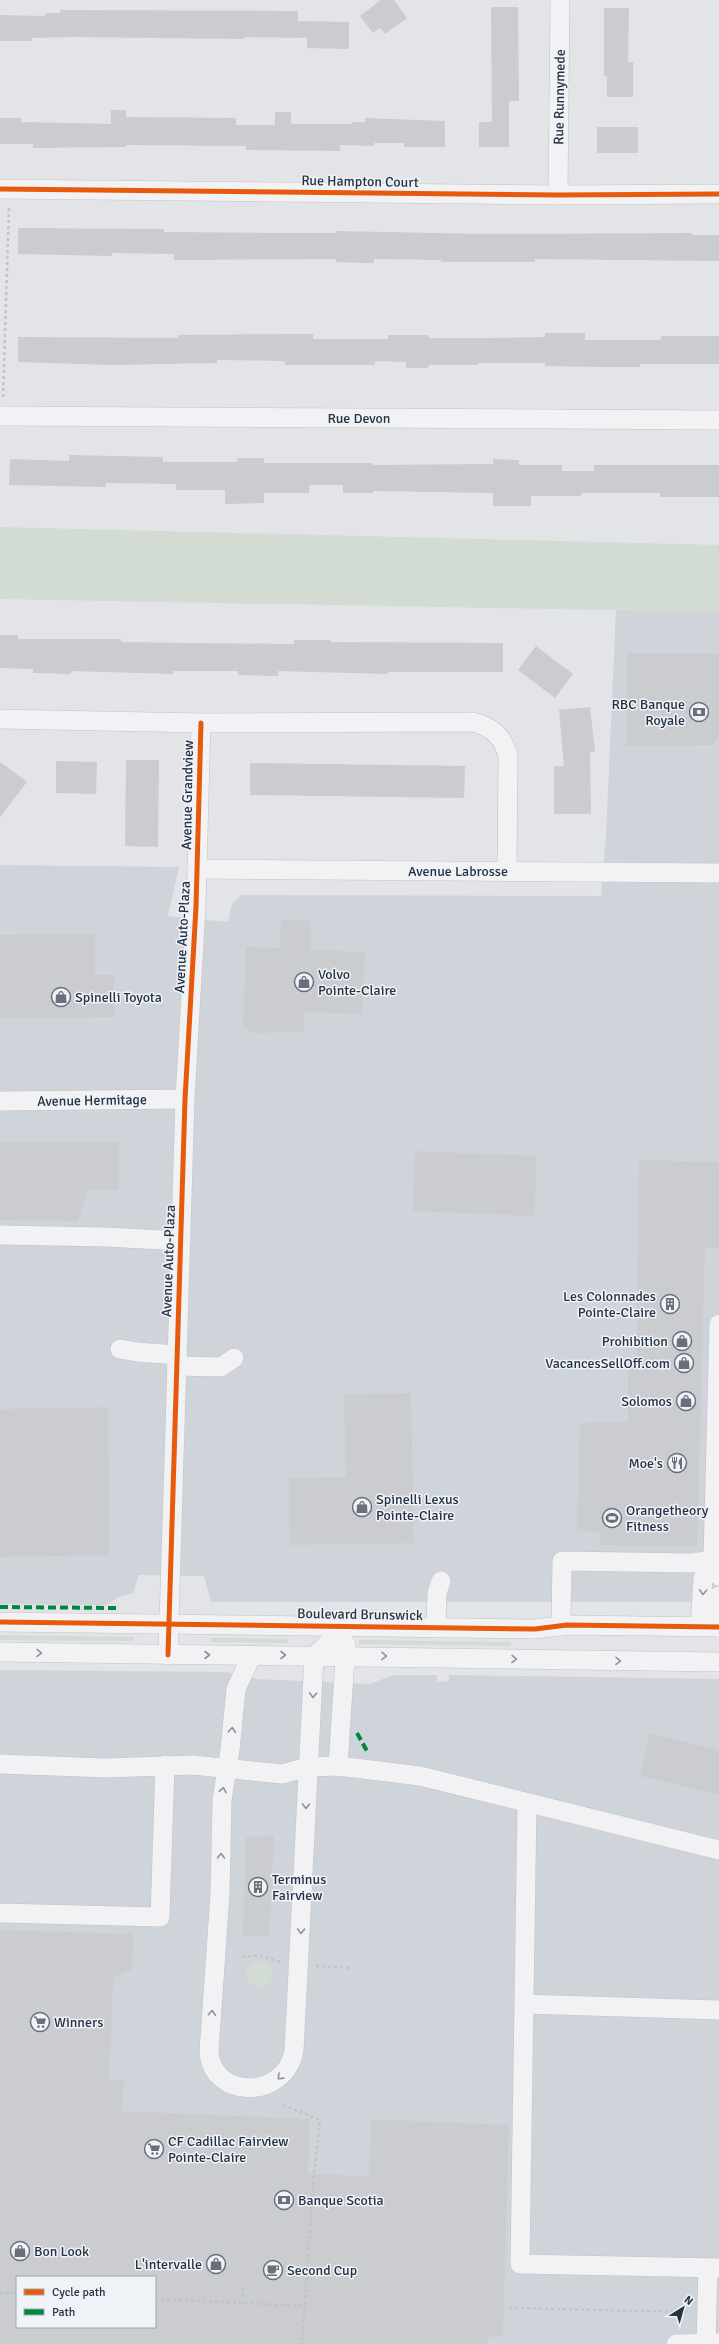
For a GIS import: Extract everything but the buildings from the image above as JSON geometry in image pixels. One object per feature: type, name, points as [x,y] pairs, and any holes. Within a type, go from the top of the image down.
[{"type":"street","name":"Rue Runnymede","points":[[558,195],[560,0]]},
{"type":"street","name":"Rue Hampton Court","points":[[5,189],[558,195],[719,194]]},
{"type":"street","name":"Rue Devon","points":[[1,409],[719,420]]},
{"type":"street","name":"Avenue Grandview","points":[[0,719],[201,723],[474,722],[483,725],[497,734],[502,741],[508,756],[507,871]]},
{"type":"street","name":"Avenue Grandview","points":[[197,869],[201,723]]},
{"type":"street","name":"Avenue Labrosse","points":[[197,869],[719,873]]},
{"type":"street","name":"Avenue Auto-Plaza","points":[[168,1655],[185,1099],[197,869]]},
{"type":"street","name":"Avenue Hermitage","points":[[0,1101],[185,1099]]},
{"type":"street","points":[[0,1235],[106,1237],[181,1241]]},
{"type":"street","points":[[716,1568],[719,1324]]},
{"type":"street","points":[[120,1348],[177,1361],[221,1367],[234,1358]]},
{"type":"street","points":[[560,1626],[562,1561],[692,1563],[716,1568]]},
{"type":"street","points":[[712,1627],[703,1578],[716,1568]]},
{"type":"street","points":[[436,1627],[437,1593],[441,1581]]},
{"type":"street","points":[[712,1627],[719,1596]]},
{"type":"street","name":"Boulevard Brunswick","points":[[0,1622],[535,1629],[560,1626],[712,1627]]},
{"type":"street","points":[[252,1655],[239,1678],[236,1689],[222,1800],[220,1895],[210,2059],[212,2067],[221,2077],[236,2085],[257,2088],[267,2086],[283,2075],[293,2059],[314,1656],[346,1627]]},
{"type":"street","points":[[338,1766],[346,1627]]},
{"type":"street","points":[[0,1652],[719,1662]]},
{"type":"street","points":[[0,1764],[106,1768],[165,1765],[282,1774],[308,1767],[338,1766],[420,1776],[719,1850]]},
{"type":"street","points":[[0,1913],[160,1917],[165,1765]]},
{"type":"street","points":[[527,1803],[520,2264],[713,2268],[707,2312],[712,2343],[676,2344]]},
{"type":"street","points":[[524,2004],[719,2010]]},
{"type":"path","points":[[1,409],[5,189]]},
{"type":"path","points":[[242,1957],[259,1956],[284,1962]]},
{"type":"path","points":[[314,1966],[351,1968]]},
{"type":"path","points":[[283,2105],[320,2120],[314,2174],[306,2306],[302,2344]]},
{"type":"path","points":[[242,2303],[243,2283]]},
{"type":"path","points":[[0,2293],[16,2293]]},
{"type":"path","points":[[156,2299],[306,2306]]},
{"type":"path","points":[[509,2308],[707,2312]]},
{"type":"shaded area","points":[[0,527],[719,545],[719,612],[0,599]]},
{"type":"shaded area","points":[[616,609],[719,611],[719,1602],[211,1602],[204,1576],[139,1575],[133,1593],[119,1597],[106,1605],[0,1604],[0,865],[179,867],[168,916],[228,922],[232,904],[241,895],[601,896],[606,836]]},
{"type":"shaded area","points":[[0,1635],[134,1637],[133,1641],[0,1640]]},
{"type":"shaded area","points":[[211,1638],[288,1639],[288,1643],[211,1642]]},
{"type":"shaded area","points":[[359,1640],[511,1642],[511,1646],[359,1644]]},
{"type":"shaded area","points":[[0,1670],[226,1672],[257,1679],[370,1684],[393,1675],[437,1675],[437,1682],[449,1681],[449,1675],[719,1679],[719,2344],[0,2344]]},
{"type":"shaded area","points":[[259,1961],[268,1965],[272,1974],[268,1983],[259,1987],[250,1983],[246,1974],[250,1965]]},
{"type":"marked path","points":[[0,1607],[117,1608]]},
{"type":"marked path","points":[[357,1733],[367,1751]]},
{"type":"cycle path","points":[[0,189],[558,195],[719,194]]},
{"type":"cycle path","points":[[168,1655],[185,1099],[196,907],[201,723]]},
{"type":"cycle path","points":[[0,1622],[535,1629],[567,1625],[719,1627]]},
{"type":"place","name":"RBC Banque Royale","points":[[699,712]]},
{"type":"place","name":"Volvo Pointe-Claire","points":[[304,982]]},
{"type":"place","name":"Spinelli Toyota","points":[[61,997]]},
{"type":"place","name":"Les Colonnades Pointe-Claire","points":[[670,1304]]},
{"type":"place","name":"Prohibition","points":[[682,1341]]},
{"type":"place","name":"VacancesSellOff.com","points":[[684,1363]]},
{"type":"place","name":"Solomos","points":[[686,1401]]},
{"type":"place","name":"Moe's","points":[[677,1463]]},
{"type":"place","name":"Spinelli Lexus Pointe-Claire","points":[[362,1507]]},
{"type":"place","name":"Orangetheory Fitness","points":[[612,1518]]},
{"type":"place","name":"Terminus Fairview","points":[[258,1887]]},
{"type":"place","name":"Winners","points":[[40,2022]]},
{"type":"place","name":"CF Cadillac Fairview Pointe-Claire","points":[[154,2149]]},
{"type":"place","name":"Banque Scotia","points":[[284,2200]]},
{"type":"place","name":"Bon Look","points":[[20,2251]]},
{"type":"place","name":"L'intervalle","points":[[216,2264]]},
{"type":"place","name":"Second Cup","points":[[273,2270]]}]
